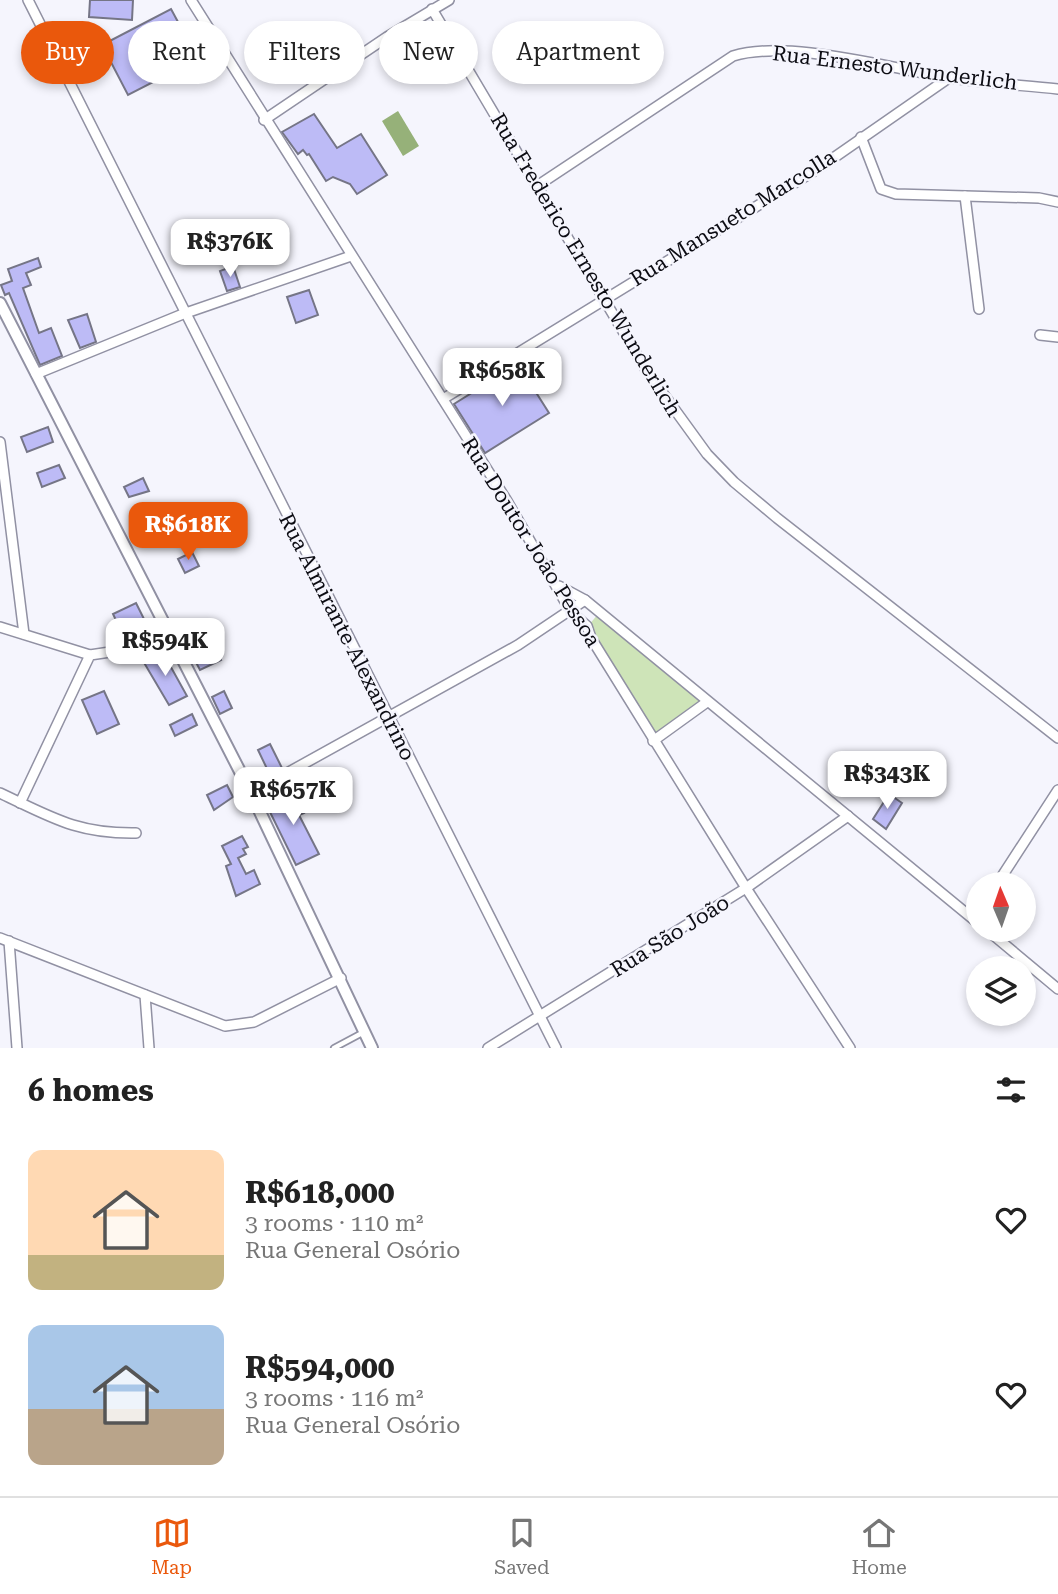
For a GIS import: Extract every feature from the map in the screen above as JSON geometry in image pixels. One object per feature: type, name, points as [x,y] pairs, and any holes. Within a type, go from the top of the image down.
[{"type":"street","name":"Rua Almirante Alexandrino","points":[[28,0],[183,314],[556,1048]]},
{"type":"street","name":"Rua Doutor João Pessoa","points":[[191,0],[264,120],[443,399],[559,586],[571,612],[587,626],[590,638],[653,741],[850,1048]]},
{"type":"street","points":[[264,120],[449,0]]},
{"type":"street","name":"Rua Frederico Ernesto Wunderlich","points":[[432,9],[603,299],[684,425],[734,482],[1058,738]]},
{"type":"street","name":"Rua Ernesto Wunderlich","points":[[537,186],[733,56],[751,51],[787,52],[950,78],[1058,89]]},
{"type":"street","name":"Rua Mansueto Marcolla","points":[[443,399],[819,168],[950,78]]},
{"type":"street","points":[[861,137],[881,189],[896,194],[1039,198],[1058,202]]},
{"type":"street","points":[[965,196],[979,309]]},
{"type":"street","points":[[36,374],[183,314],[351,256]]},
{"type":"street","points":[[0,303],[251,793],[372,1048]]},
{"type":"street","points":[[1040,335],[1058,337]]},
{"type":"street","points":[[0,442],[24,634]]},
{"type":"street","points":[[559,586],[586,600],[848,817],[966,909]]},
{"type":"street","points":[[251,793],[571,612],[586,600]]},
{"type":"street","points":[[587,626],[599,612]]},
{"type":"street","points":[[0,627],[90,655],[110,652],[164,622]]},
{"type":"street","points":[[20,803],[90,655]]},
{"type":"street","points":[[653,741],[707,702]]},
{"type":"street","points":[[1005,872],[1058,790]]},
{"type":"street","points":[[0,793],[48,818],[78,828],[106,833],[136,833]]},
{"type":"street","name":"Rua São João","points":[[488,1048],[746,888],[848,817]]},
{"type":"street","points":[[18,1048],[5,939],[206,1020],[239,1026],[254,1022],[341,978]]},
{"type":"street","points":[[1002,942],[1058,989]]},
{"type":"street","points":[[145,995],[149,1048]]},
{"type":"lane","points":[[334,1048],[365,1032]]},
{"type":"shaded area","points":[[398,111],[419,146],[403,156],[382,121]]},
{"type":"shaded area","points":[[599,613],[706,702],[654,739],[588,626]]},
{"type":"building","points":[[90,0],[133,0],[132,20],[89,17]]},
{"type":"building","points":[[171,9],[177,21],[148,21]]},
{"type":"building","points":[[128,31],[128,84],[149,84],[128,95],[114,68],[114,39]]},
{"type":"building","points":[[314,114],[337,148],[361,134],[387,175],[357,194],[350,184],[333,177],[326,181],[309,154],[303,150],[298,154],[282,132]]},
{"type":"building","points":[[38,258],[41,267],[26,273],[31,285],[23,288],[39,333],[51,328],[62,356],[40,365],[9,293],[5,295],[1,285],[12,281],[8,269]]},
{"type":"building","points":[[233,266],[240,287],[227,291],[220,271]]},
{"type":"building","points":[[309,290],[318,315],[296,323],[287,297]]},
{"type":"building","points":[[87,314],[96,342],[80,348],[68,320]]},
{"type":"building","points":[[518,364],[549,413],[485,453],[454,404]]},
{"type":"building","points":[[48,427],[53,442],[27,452],[21,437]]},
{"type":"building","points":[[59,465],[65,478],[42,487],[37,473]]},
{"type":"building","points":[[143,478],[149,491],[129,497],[124,487]]},
{"type":"building","points":[[192,552],[199,566],[185,573],[178,559]]},
{"type":"building","points":[[136,603],[145,621],[122,633],[113,614]]},
{"type":"building","points":[[210,639],[221,660],[200,670],[189,649]]},
{"type":"building","points":[[162,651],[187,696],[169,705],[143,661]]},
{"type":"building","points":[[104,691],[119,724],[97,734],[82,700]]},
{"type":"building","points":[[224,691],[232,708],[220,714],[212,697]]},
{"type":"building","points":[[192,714],[197,725],[175,736],[170,725]]},
{"type":"building","points":[[270,744],[282,768],[270,775],[258,750]]},
{"type":"building","points":[[227,785],[233,797],[214,810],[207,795]]},
{"type":"building","points":[[293,790],[304,813],[299,815],[319,854],[296,865],[266,804]]},
{"type":"building","points":[[889,794],[902,803],[886,829],[873,819]]},
{"type":"building","points":[[242,836],[248,847],[243,849],[246,854],[238,858],[246,874],[254,870],[260,884],[236,896],[226,866],[231,864],[222,846]]}]
